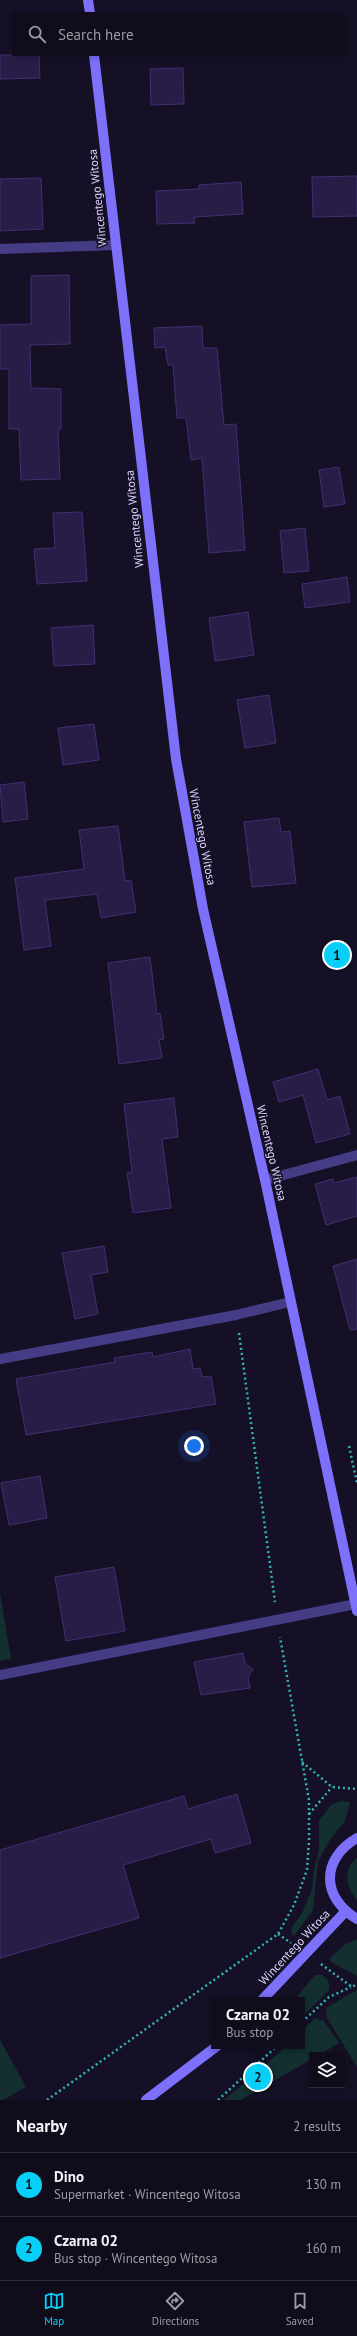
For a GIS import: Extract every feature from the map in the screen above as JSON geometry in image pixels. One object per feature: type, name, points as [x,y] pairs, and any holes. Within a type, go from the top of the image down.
[{"type":"main road","points":[[88,0],[90,12]]},
{"type":"main road","name":"Wincentego Witosa","points":[[94,56],[176,759],[204,909],[356,1608]]},
{"type":"main road","points":[[357,1838],[345,1845],[336,1857],[330,1871],[331,1886],[335,1900],[345,1912],[357,1919]]},
{"type":"main road","name":"Wincentego Witosa","points":[[265,1997],[345,1912]]},
{"type":"main road","points":[[146,2100],[213,2049]]},
{"type":"street","points":[[0,249],[116,245]]},
{"type":"street","points":[[264,1180],[357,1155]]},
{"type":"street","points":[[0,1359],[236,1315],[290,1302]]},
{"type":"street","points":[[0,1675],[277,1620],[356,1608]]},
{"type":"path","points":[[47,2100],[278,1934],[294,1905],[307,1870],[309,1800],[277,1620],[236,1315]]},
{"type":"path","points":[[349,1446],[357,1483]]},
{"type":"path","points":[[302,1762],[332,1787],[357,1789]]},
{"type":"path","points":[[308,1815],[332,1787]]},
{"type":"path","points":[[305,2019],[329,1997],[352,1987]]},
{"type":"path","points":[[218,2100],[274,2049]]},
{"type":"green space","points":[[0,1593],[11,1659],[0,1661]]},
{"type":"green space","points":[[341,1801],[350,1802],[345,1821],[331,1838],[318,1861],[313,1910],[294,1936],[291,1933],[293,1926],[303,1911],[312,1889],[314,1870],[319,1850],[319,1821],[331,1805]]},
{"type":"green space","points":[[357,1858],[357,1900],[350,1890],[347,1878],[349,1867]]},
{"type":"green space","points":[[357,1939],[357,1976],[331,1962],[330,1958],[344,1945]]},
{"type":"green space","points":[[315,1975],[322,1975],[329,1983],[329,1990],[305,2014],[305,1997],[297,1997]]},
{"type":"green space","points":[[357,1990],[357,2067],[327,2018],[326,2008]]},
{"type":"green space","points":[[315,2018],[324,2021],[339,2043],[324,2052],[309,2052],[309,2061],[241,2100],[224,2100],[248,2080],[255,2088],[269,2076],[262,2068],[283,2049],[305,2049],[305,2028]]},
{"type":"green space","points":[[0,2040],[26,2087],[3,2100],[0,2100]]},
{"type":"building","points":[[0,55],[39,56],[40,78],[0,79]]},
{"type":"building","points":[[183,68],[184,104],[151,105],[150,69]]},
{"type":"building","points":[[357,176],[357,216],[313,217],[312,177]]},
{"type":"building","points":[[41,178],[43,229],[0,231],[0,179]]},
{"type":"building","points":[[241,182],[243,214],[194,217],[195,223],[157,224],[156,191],[199,189],[199,185]]},
{"type":"building","points":[[69,275],[70,344],[30,345],[31,388],[61,389],[61,429],[58,429],[60,479],[21,480],[19,429],[9,429],[9,369],[0,369],[0,325],[31,324],[31,276]]},
{"type":"building","points":[[202,326],[203,348],[217,348],[224,425],[236,424],[245,550],[209,553],[202,458],[191,460],[186,418],[177,418],[173,365],[168,365],[165,347],[155,348],[154,328]]},
{"type":"building","points":[[339,467],[345,504],[324,507],[319,470]]},
{"type":"building","points":[[82,512],[87,581],[37,584],[34,549],[55,548],[53,513]]},
{"type":"building","points":[[305,528],[309,571],[284,573],[280,531]]},
{"type":"building","points":[[347,577],[350,602],[305,608],[302,584]]},
{"type":"building","points":[[248,612],[254,655],[215,661],[209,618]]},
{"type":"building","points":[[93,625],[95,664],[54,666],[51,628]]},
{"type":"building","points":[[269,695],[276,743],[245,748],[237,700]]},
{"type":"building","points":[[94,724],[99,760],[63,765],[58,728]]},
{"type":"building","points":[[24,782],[28,819],[3,822],[0,785]]},
{"type":"building","points":[[279,818],[281,832],[290,831],[296,883],[252,887],[244,822]]},
{"type":"building","points":[[118,826],[125,881],[131,880],[136,912],[101,918],[97,894],[45,900],[51,946],[24,950],[15,878],[84,869],[79,830]]},
{"type":"building","points":[[150,957],[157,1014],[160,1013],[164,1039],[159,1040],[162,1058],[119,1064],[108,963]]},
{"type":"building","points":[[318,1069],[327,1100],[340,1096],[350,1134],[316,1143],[303,1095],[279,1102],[273,1082]]},
{"type":"building","points":[[174,1098],[178,1137],[162,1139],[171,1208],[133,1213],[127,1173],[132,1172],[124,1104]]},
{"type":"building","points":[[357,1177],[357,1216],[326,1225],[315,1184],[333,1179],[334,1183]]},
{"type":"building","points":[[104,1246],[108,1272],[91,1275],[98,1314],[75,1319],[62,1253]]},
{"type":"building","points":[[357,1259],[357,1329],[350,1330],[333,1266]]},
{"type":"building","points":[[190,1349],[193,1369],[200,1368],[202,1377],[211,1376],[216,1404],[26,1435],[16,1379],[115,1362],[114,1358],[152,1352],[153,1357]]},
{"type":"building","points":[[40,1476],[47,1518],[9,1525],[1,1483]]},
{"type":"building","points":[[114,1567],[125,1631],[66,1641],[55,1577]]},
{"type":"building","points":[[243,1653],[245,1664],[253,1669],[248,1677],[250,1688],[201,1695],[194,1662]]},
{"type":"building","points":[[237,1794],[251,1843],[215,1853],[211,1839],[123,1865],[139,1918],[0,1958],[0,1850],[184,1796],[188,1809]]},
{"type":"place","name":"Dino","points":[[337,955]]},
{"type":"place","name":"Czarna 02","points":[[258,2077]]}]
